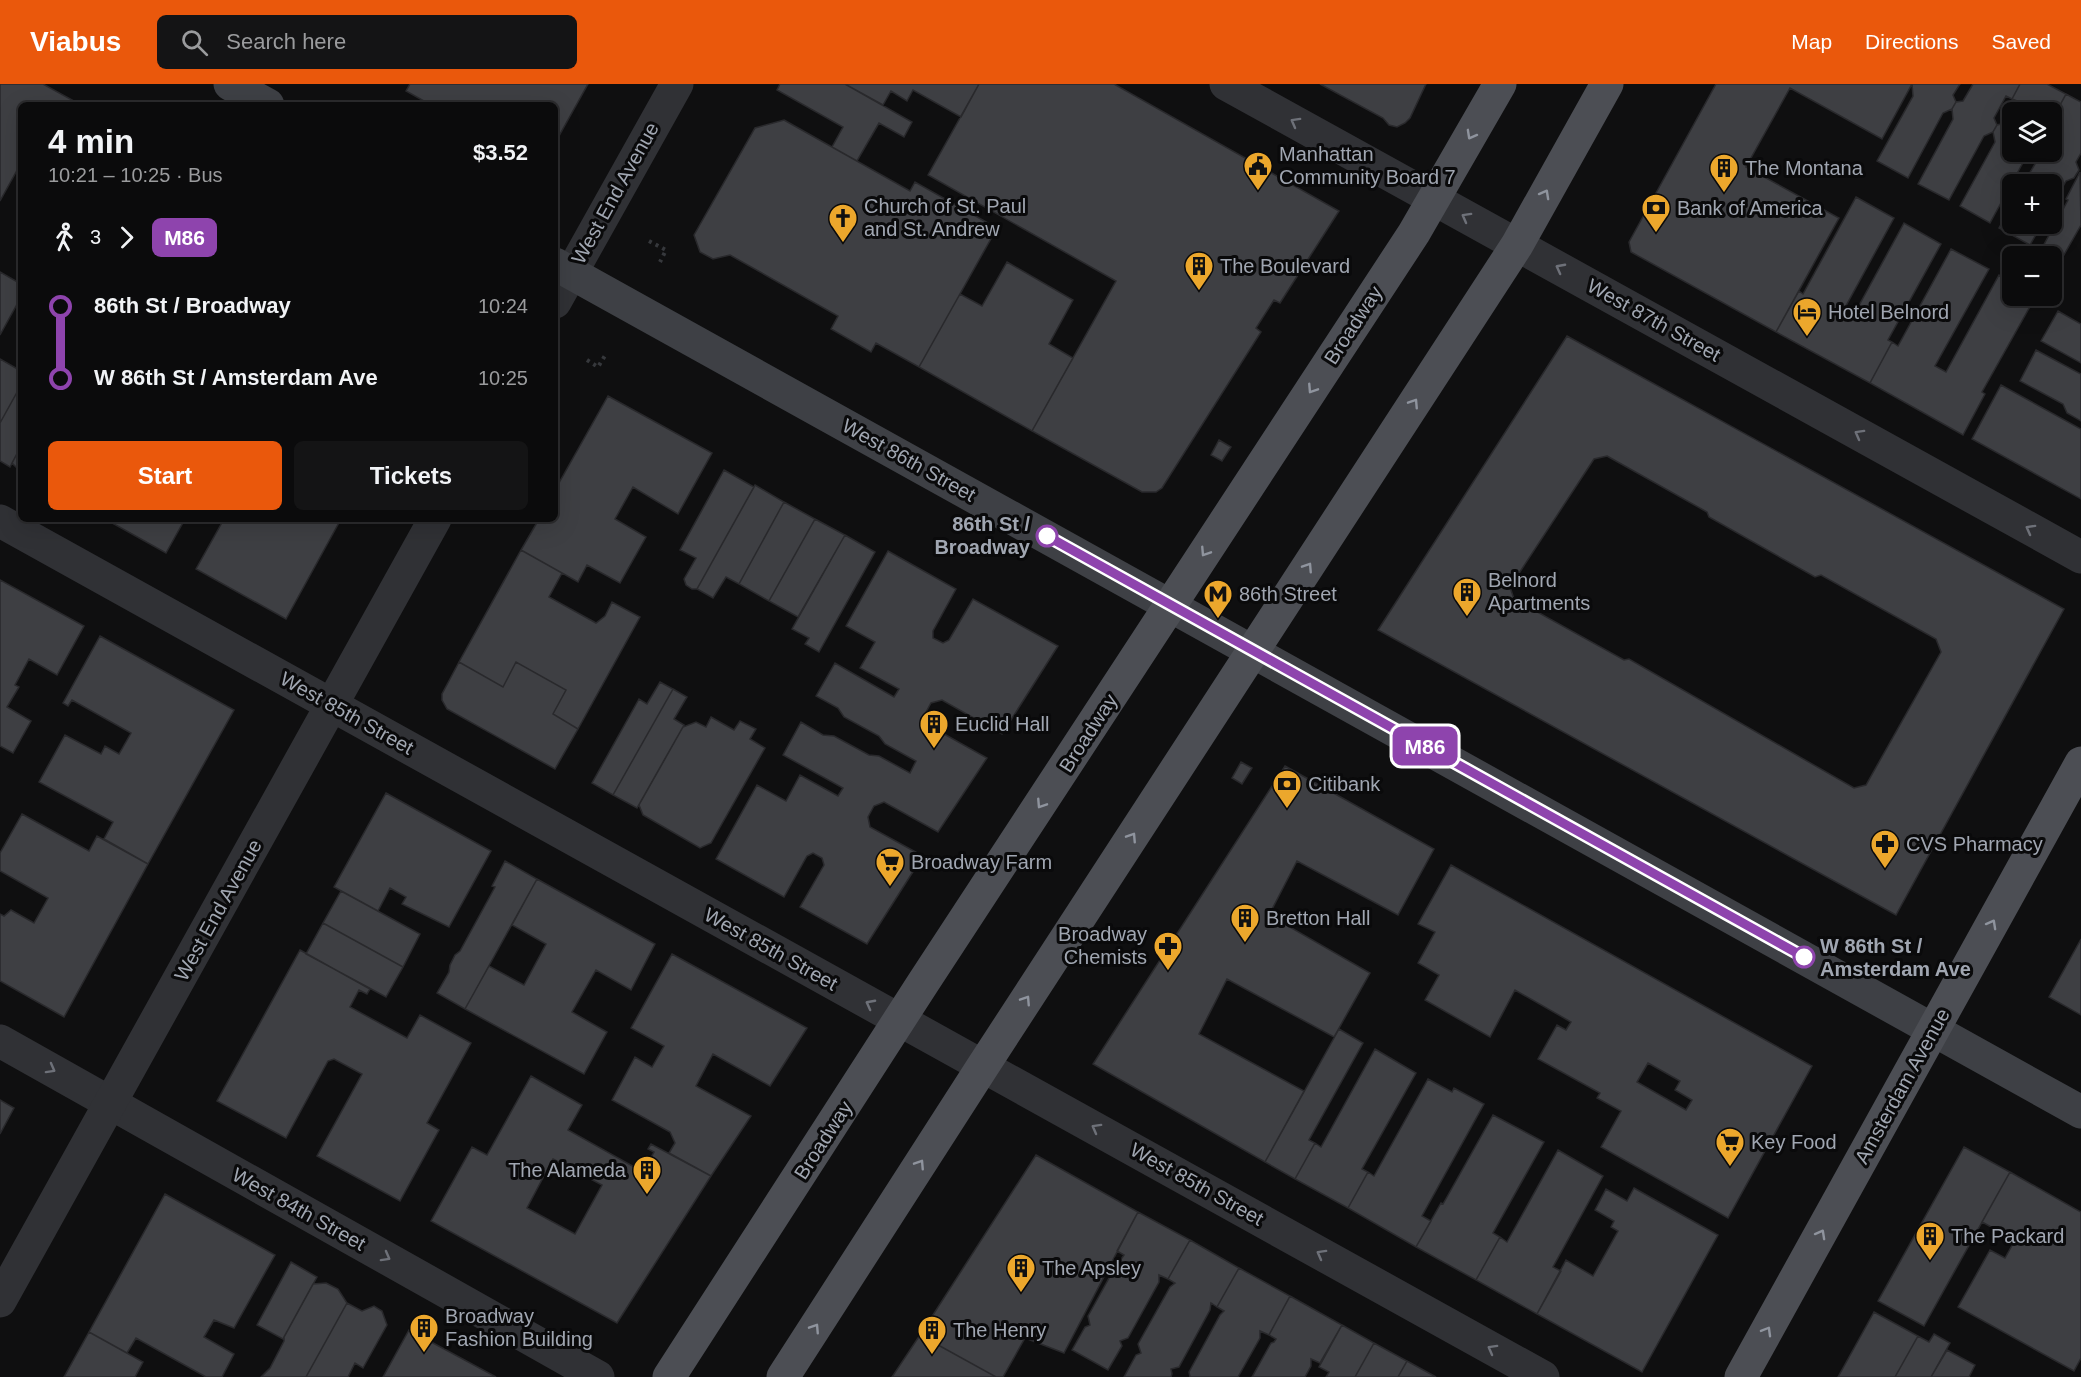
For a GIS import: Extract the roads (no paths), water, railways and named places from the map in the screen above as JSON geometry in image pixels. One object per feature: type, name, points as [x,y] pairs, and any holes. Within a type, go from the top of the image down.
[{"type":"main road","points":[[230,84],[263,102]]},
{"type":"main road","name":"Broadway","points":[[669,1377],[1435,200],[1500,84]]},
{"type":"main road","points":[[783,1377],[1517,245],[1607,84]]},
{"type":"main road","name":"West 86th Street","points":[[563,268],[2081,1112]]},
{"type":"main road","name":"Amsterdam Avenue","points":[[1741,1377],[2081,764]]},
{"type":"street","name":"West End Avenue","points":[[558,289],[563,268],[676,84]]},
{"type":"street","name":"West 87th Street","points":[[1226,84],[2081,557]]},
{"type":"street","name":"West 85th Street","points":[[0,521],[1543,1377]]},
{"type":"street","name":"West End Avenue","points":[[0,1301],[433,522]]},
{"type":"street","name":"West 84th Street","points":[[0,1041],[598,1377]]},
{"type":"place","name":"Manhattan Community Board 7","points":[[1258,192]]},
{"type":"place","name":"The Montana","points":[[1724,194]]},
{"type":"place","name":"Bank of America","points":[[1656,234]]},
{"type":"place","name":"Church of St. Paul and St. Andrew","points":[[843,244]]},
{"type":"place","name":"The Boulevard","points":[[1199,292]]},
{"type":"place","name":"Hotel Belnord","points":[[1807,338]]},
{"type":"place","name":"86th St / Broadway","points":[[1047,536]]},
{"type":"place","name":"Belnord Apartments","points":[[1467,618]]},
{"type":"place","name":"86th Street","points":[[1218,620]]},
{"type":"place","name":"Euclid Hall","points":[[934,750]]},
{"type":"place","name":"Citibank","points":[[1287,810]]},
{"type":"place","name":"CVS Pharmacy","points":[[1885,870]]},
{"type":"place","name":"Broadway Farm","points":[[890,888]]},
{"type":"place","name":"Bretton Hall","points":[[1245,944]]},
{"type":"place","name":"W 86th St / Amsterdam Ave","points":[[1804,957]]},
{"type":"place","name":"Broadway Chemists","points":[[1168,972]]},
{"type":"place","name":"Key Food","points":[[1730,1168]]},
{"type":"place","name":"The Alameda","points":[[647,1196]]},
{"type":"place","name":"The Packard","points":[[1930,1262]]},
{"type":"place","name":"The Apsley","points":[[1021,1294]]},
{"type":"place","name":"Broadway Fashion Building","points":[[424,1354]]},
{"type":"place","name":"The Henry","points":[[932,1356]]}]
